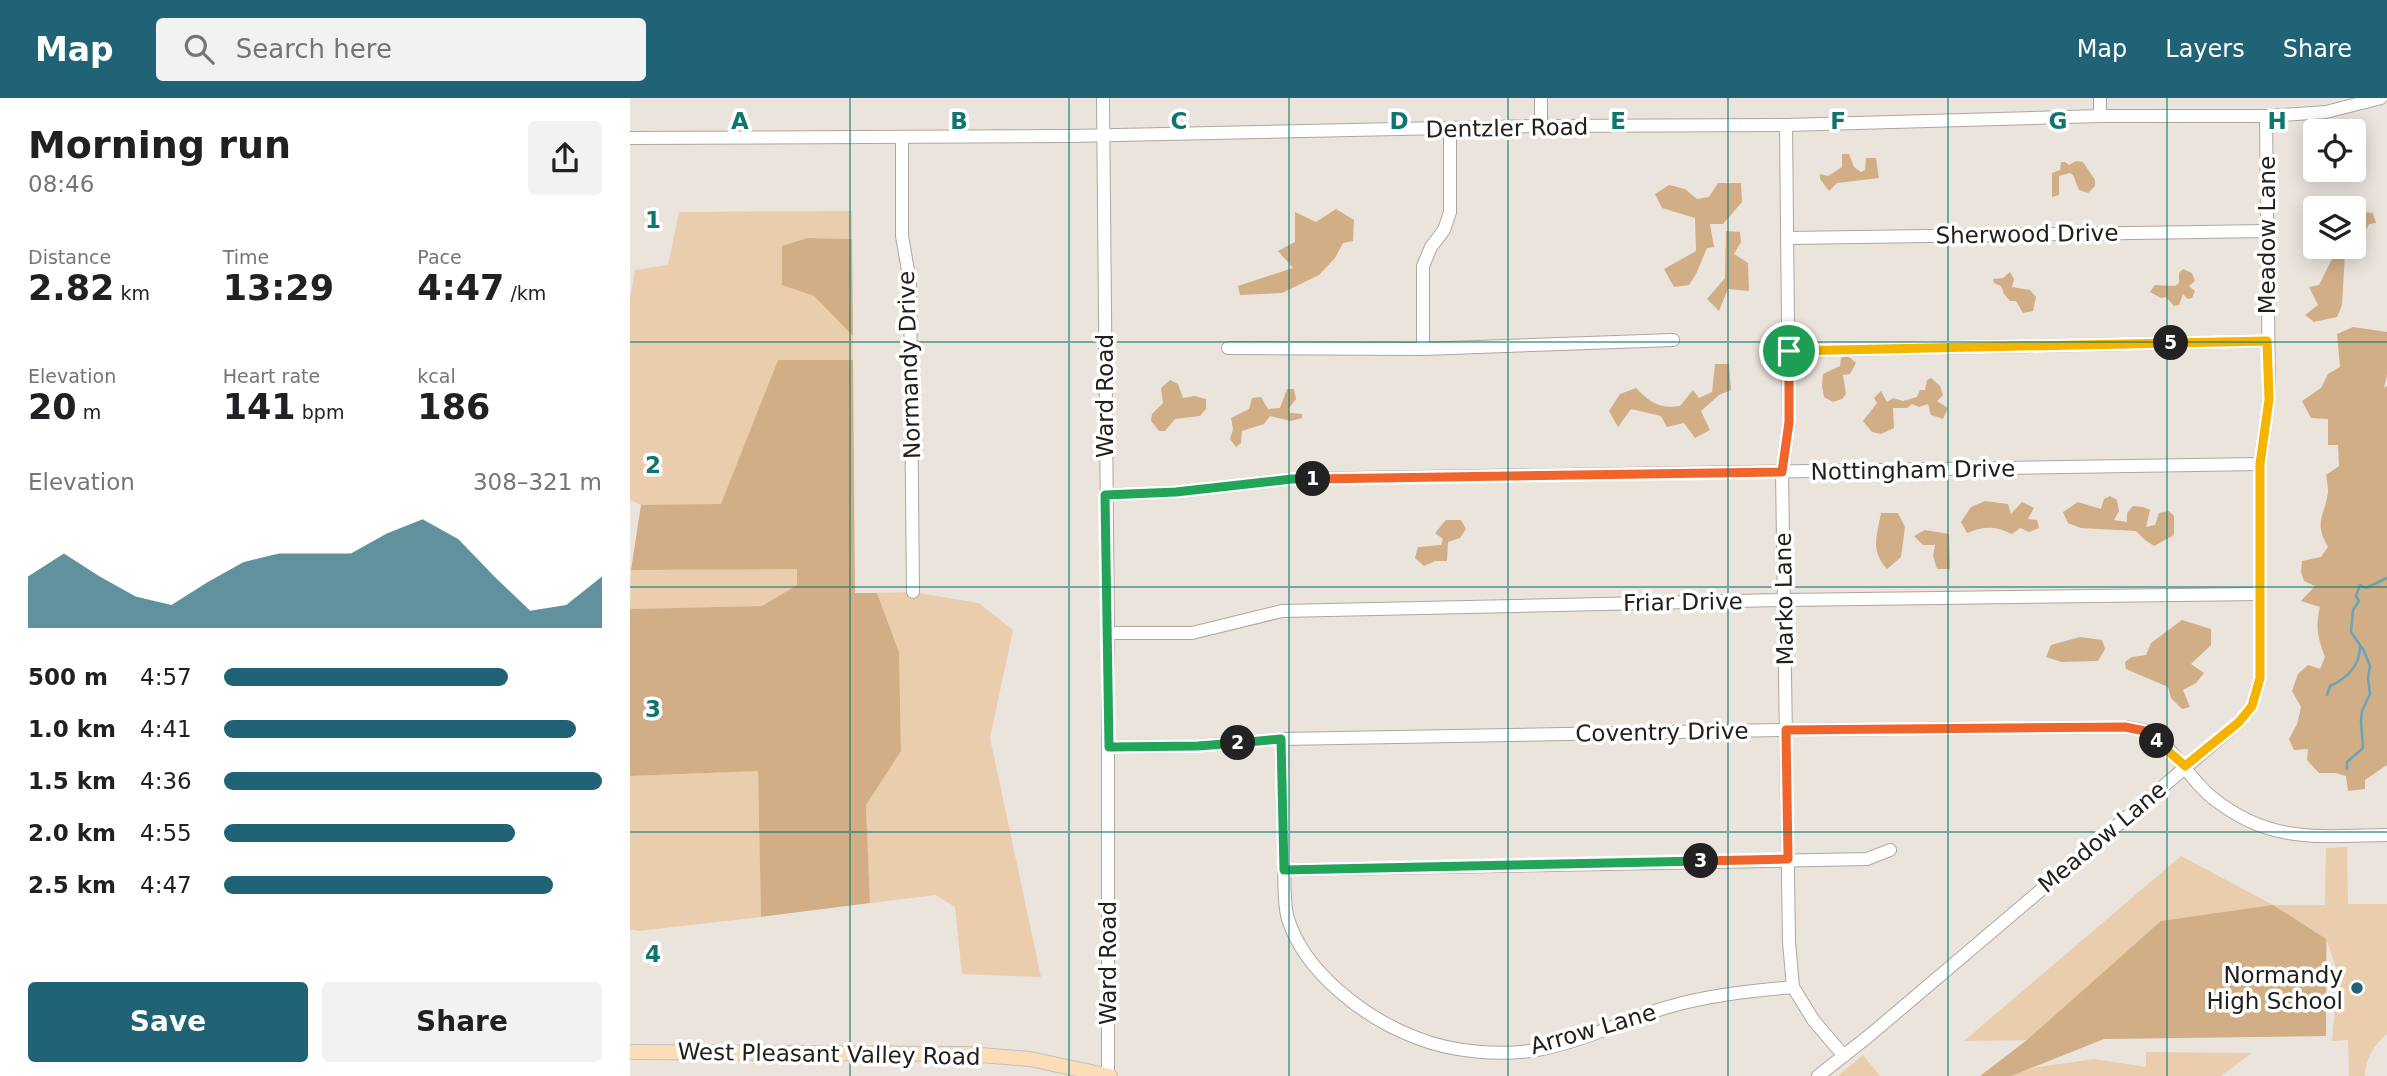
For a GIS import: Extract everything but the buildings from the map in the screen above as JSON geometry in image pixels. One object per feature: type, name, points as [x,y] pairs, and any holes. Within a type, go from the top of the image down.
[{"type":"main road","name":"West Pleasant Valley Road","points":[[630,1052],[967,1054],[1030,1059],[1109,1076]]},
{"type":"street","name":"Ward Road","points":[[1103,98],[1109,1076]]},
{"type":"street","points":[[1541,98],[1541,126]]},
{"type":"street","points":[[2100,98],[2100,116]]},
{"type":"street","name":"Dentzler Road","points":[[630,138],[902,139],[1541,126],[1786,125],[2100,116],[2266,116],[2326,112],[2381,98]]},
{"type":"street","name":"Meadow Lane","points":[[1818,1076],[2239,722],[2252,706],[2260,678],[2260,464],[2269,399],[2266,116]]},
{"type":"street","name":"Marko Lane","points":[[1786,125],[1789,422],[1782,472],[1789,942],[1793,987],[1814,1021],[1843,1056]]},
{"type":"street","points":[[1423,349],[1423,265],[1431,247],[1444,230],[1450,212],[1450,129]]},
{"type":"street","name":"Normandy Drive","points":[[902,139],[902,236],[910,282],[913,592]]},
{"type":"street","name":"Sherwood Drive","points":[[1788,238],[2267,231]]},
{"type":"street","points":[[1228,348],[1423,349],[1673,340]]},
{"type":"street","points":[[1789,351],[2267,341]]},
{"type":"street","name":"Nottingham Drive","points":[[1105,495],[1176,492],[1292,479],[2260,464]]},
{"type":"street","name":"Friar Drive","points":[[1108,633],[1192,633],[1282,611],[1784,600],[2260,594]]},
{"type":"street","name":"Coventry Drive","points":[[1109,747],[1198,746],[1281,739],[2125,727],[2145,731],[2185,766],[2211,798],[2259,827],[2288,835],[2387,835]]},
{"type":"street","name":"Arrow Lane","points":[[1281,739],[1287,918],[1306,956],[1329,983],[1389,1025],[1418,1039],[1457,1049],[1498,1052],[1537,1050],[1598,1033],[1666,1008],[1709,997],[1793,987]]},
{"type":"street","points":[[1284,870],[1867,859],[1890,850]]},
{"type":"shaded area","points":[[1842,154],[1849,154],[1854,167],[1861,172],[1865,170],[1866,158],[1876,158],[1879,178],[1837,183],[1829,191],[1820,179],[1820,174],[1828,176],[1842,167]]},
{"type":"shaded area","points":[[2076,161],[2083,162],[2095,180],[2095,186],[2088,193],[2079,190],[2070,173],[2059,176],[2059,195],[2052,197],[2052,173],[2060,170],[2061,162],[2069,165]]},
{"type":"shaded area","points":[[1718,183],[1741,183],[1742,202],[1723,224],[1710,224],[1714,247],[1707,248],[1689,285],[1674,287],[1664,269],[1696,251],[1695,218],[1662,208],[1655,194],[1669,185],[1685,189],[1697,199],[1709,197]]},
{"type":"shaded area","points":[[1336,209],[1354,220],[1353,241],[1343,243],[1335,258],[1319,275],[1282,293],[1240,295],[1238,286],[1293,268],[1278,251],[1295,242],[1295,212],[1316,222]]},
{"type":"shaded area","points":[[852,211],[852,239],[808,238],[783,285],[814,296],[853,336],[853,360],[778,360],[721,505],[641,505],[630,500],[630,299],[635,270],[668,265],[679,212]]},
{"type":"shaded area","points":[[2366,212],[2373,213],[2376,223],[2369,224],[2366,230]]},
{"type":"shaded area","points":[[1726,231],[1740,232],[1741,242],[1734,254],[1748,263],[1749,291],[1728,289],[1719,311],[1707,299],[1725,278]]},
{"type":"shaded area","points":[[808,238],[852,239],[853,336],[814,296],[782,285],[782,246]]},
{"type":"shaded area","points":[[2332,259],[2345,259],[2342,305],[2337,317],[2314,322],[2305,315],[2318,305],[2309,287],[2319,285]]},
{"type":"shaded area","points":[[2183,269],[2192,273],[2195,281],[2189,286],[2195,291],[2192,298],[2188,299],[2183,294],[2179,305],[2174,306],[2166,297],[2161,298],[2150,292],[2155,285],[2175,286],[2179,283],[2179,273]]},
{"type":"shaded area","points":[[2010,272],[2014,279],[2012,287],[2030,290],[2036,297],[2033,311],[2023,313],[2016,301],[2010,301],[2001,286],[1994,283],[1993,279],[2003,278]]},
{"type":"shaded area","points":[[2353,327],[2387,332],[2387,375],[2384,388],[2387,386],[2387,765],[2365,780],[2365,789],[2348,791],[2346,776],[2319,773],[2307,760],[2308,749],[2294,750],[2289,739],[2297,724],[2301,707],[2292,691],[2298,674],[2308,665],[2320,669],[2325,657],[2318,632],[2320,607],[2301,601],[2315,586],[2304,581],[2301,572],[2302,561],[2321,557],[2328,547],[2321,531],[2321,519],[2328,492],[2326,475],[2339,466],[2338,445],[2328,445],[2328,419],[2311,418],[2302,401],[2321,388],[2328,374],[2340,367],[2337,334]]},
{"type":"shaded area","points":[[1847,355],[1856,363],[1850,374],[1843,375],[1846,394],[1842,399],[1833,402],[1824,397],[1823,374],[1840,366],[1841,358]]},
{"type":"shaded area","points":[[778,360],[853,360],[855,593],[877,593],[899,652],[901,751],[866,805],[870,903],[761,917],[758,771],[630,776],[630,609],[762,606],[797,585],[797,569],[631,570],[641,505],[721,504]]},
{"type":"shaded area","points":[[1715,364],[1729,364],[1731,390],[1719,395],[1701,411],[1710,430],[1695,438],[1684,423],[1667,427],[1661,416],[1631,409],[1618,427],[1609,411],[1620,394],[1636,388],[1651,401],[1666,407],[1680,406],[1693,390],[1699,398],[1712,392]]},
{"type":"shaded area","points":[[1931,378],[1940,386],[1943,395],[1937,401],[1948,408],[1943,419],[1931,415],[1928,404],[1919,407],[1912,404],[1907,408],[1893,408],[1894,428],[1881,434],[1872,432],[1863,421],[1877,403],[1874,398],[1881,391],[1887,402],[1893,398],[1903,401],[1917,397],[1920,390],[1925,390],[1927,380]]},
{"type":"shaded area","points":[[1170,380],[1178,384],[1183,398],[1194,396],[1206,399],[1206,409],[1200,416],[1175,419],[1165,431],[1159,431],[1151,421],[1152,414],[1163,403],[1161,388]]},
{"type":"shaded area","points":[[1287,389],[1294,389],[1296,399],[1289,408],[1290,413],[1302,414],[1302,418],[1291,421],[1270,416],[1264,424],[1242,431],[1241,443],[1236,447],[1230,439],[1233,429],[1231,418],[1249,409],[1252,398],[1261,397],[1268,409],[1280,408]]},
{"type":"shaded area","points":[[2110,496],[2117,500],[2119,511],[2114,520],[2127,522],[2127,513],[2133,506],[2143,507],[2150,510],[2146,527],[2155,525],[2159,513],[2169,511],[2174,516],[2174,535],[2154,546],[2136,531],[2081,528],[2068,523],[2063,512],[2078,502],[2101,509],[2104,499]]},
{"type":"shaded area","points":[[1985,501],[2008,504],[2011,514],[2022,502],[2034,508],[2028,519],[2037,520],[2039,528],[2029,532],[2020,528],[2012,534],[1990,528],[1967,533],[1961,522],[1971,507]]},
{"type":"shaded area","points":[[1881,513],[1898,513],[1905,527],[1901,557],[1887,569],[1877,549]]},
{"type":"shaded area","points":[[1446,520],[1461,520],[1466,529],[1460,538],[1448,542],[1447,561],[1435,561],[1424,566],[1415,558],[1418,547],[1441,545],[1443,539],[1435,533]]},
{"type":"shaded area","points":[[1925,530],[1949,534],[1950,569],[1937,569],[1933,556],[1935,545],[1923,545],[1914,536]]},
{"type":"shaded area","points":[[797,568],[797,585],[762,606],[630,609],[631,570]]},
{"type":"shaded area","points":[[913,592],[979,603],[1013,630],[990,738],[1041,977],[962,974],[955,907],[936,895],[870,903],[866,805],[901,750],[899,652],[877,593]]},
{"type":"shaded area","points":[[2182,620],[2211,629],[2211,645],[2191,664],[2204,673],[2196,683],[2183,690],[2190,707],[2182,709],[2171,698],[2168,687],[2126,669],[2125,662],[2132,657],[2146,655],[2151,643]]},
{"type":"shaded area","points":[[2080,637],[2102,640],[2105,649],[2098,661],[2062,662],[2046,657],[2051,645]]},
{"type":"shaded area","points":[[758,771],[761,917],[638,931],[630,929],[630,776]]},
{"type":"shaded area","points":[[2347,847],[2348,904],[2387,904],[2387,1034],[2371,1053],[2365,1076],[2349,1076],[2348,1040],[2332,1041],[2338,973],[2327,941],[2326,1036],[1964,1041],[2181,856],[2273,905],[2325,905],[2326,848]]},
{"type":"shaded area","points":[[2273,905],[2326,939],[2326,1036],[2104,1039],[2011,1076],[1980,1076],[2027,1040],[2161,921]]},
{"type":"shaded area","points":[[2146,1052],[2252,1053],[2221,1076],[2011,1076],[2025,1069],[2094,1059],[2146,1067]]},
{"type":"shaded area","points":[[1863,1055],[1880,1076],[1839,1076],[1839,1075]]},
{"type":"waterway","points":[[2347,769],[2347,762],[2363,748],[2362,711],[2370,694],[2370,666],[2351,632],[2353,610],[2359,601],[2356,596],[2360,585],[2366,588],[2387,578]]},
{"type":"waterway","points":[[2327,695],[2330,686],[2347,676],[2355,666],[2360,647]]},
{"type":"place","name":"Normandy High School","points":[[2357,988]]},
{"type":"route","points":[[2267,341],[2269,399],[2260,464],[2260,678],[2252,706],[2239,722],[2185,766],[2145,731],[2125,727],[1786,730],[1788,859],[1284,870],[1281,739],[1198,746],[1109,747],[1105,495],[1176,492],[1292,479],[1782,472],[1789,422],[1789,351],[2267,341]]}]
